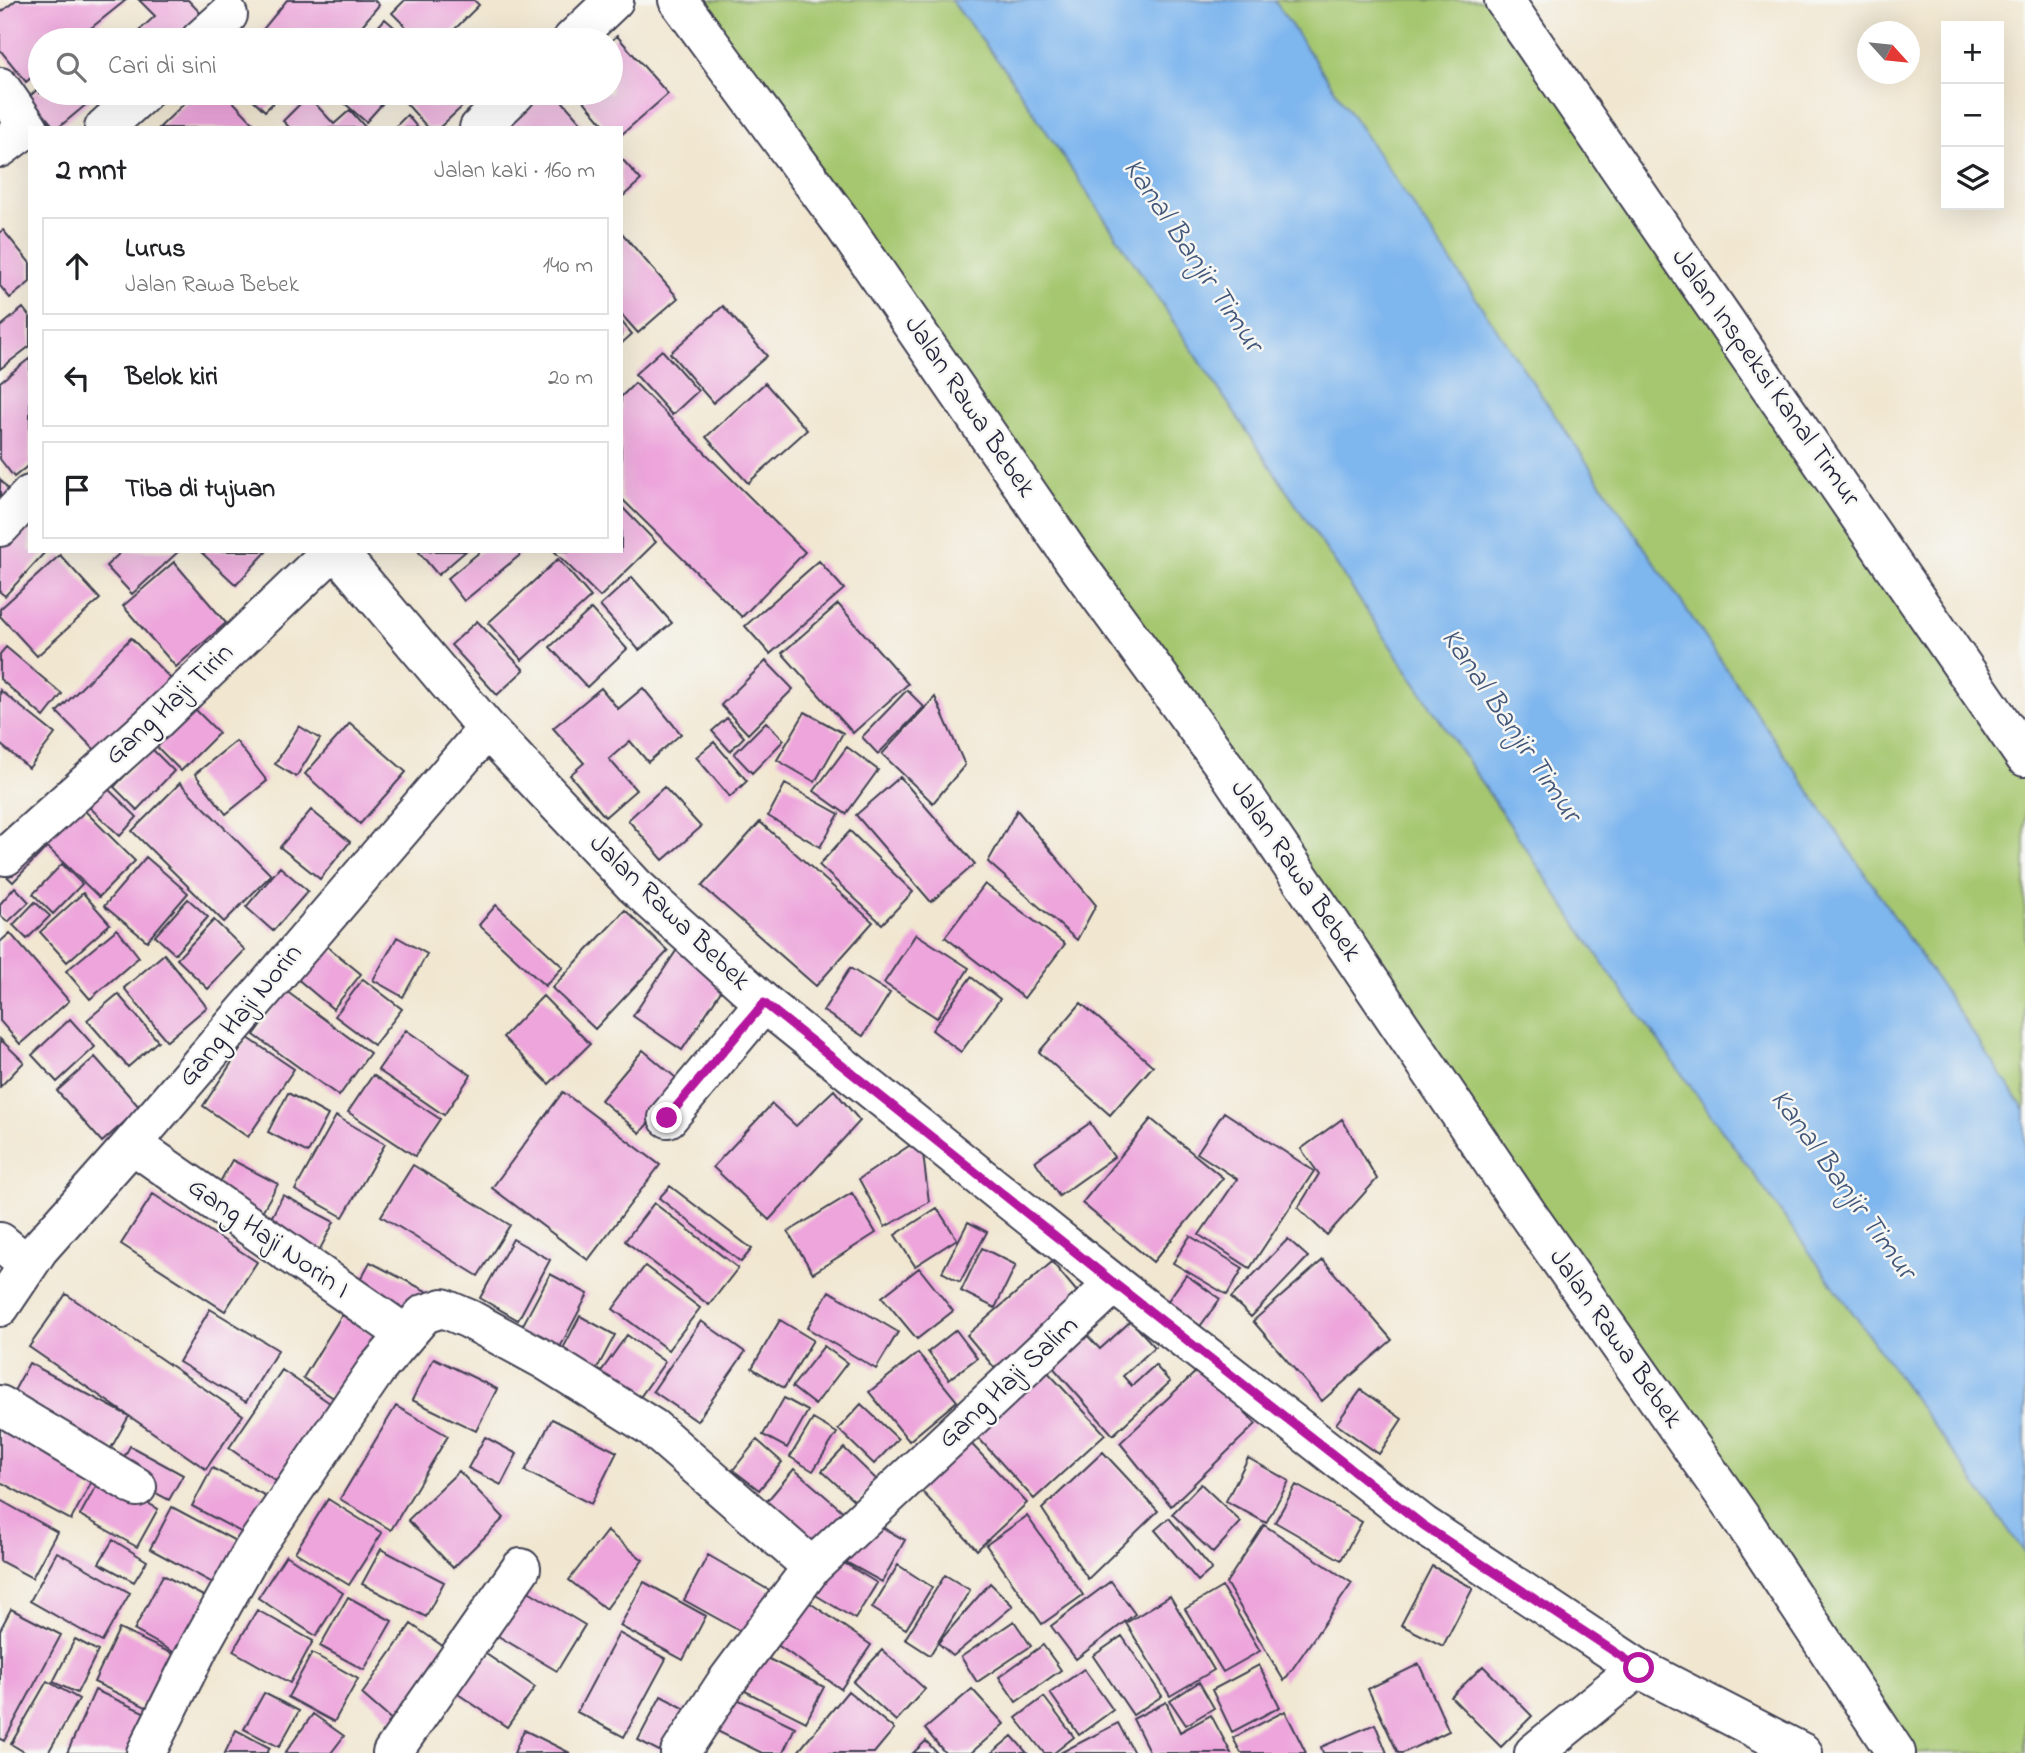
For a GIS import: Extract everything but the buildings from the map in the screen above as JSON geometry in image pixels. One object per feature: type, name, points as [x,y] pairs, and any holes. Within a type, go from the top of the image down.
[{"type":"street","points":[[585,28],[614,0]]},
{"type":"street","name":"Jalan Rawa Bebek","points":[[678,0],[843,224],[1073,559],[1225,767],[1529,1216],[1741,1518],[1896,1753]]},
{"type":"street","name":"Jalan Inspeksi Kanal Timur","points":[[1504,0],[2025,757]]},
{"type":"street","points":[[0,87],[19,135]]},
{"type":"street","points":[[106,126],[130,105]]},
{"type":"street","points":[[481,126],[503,105]]},
{"type":"street","points":[[0,527],[28,497]]},
{"type":"street","name":"Gang Haji Tirin","points":[[6,856],[151,725],[330,553]]},
{"type":"street","name":"Jalan Rawa Bebek","points":[[339,553],[486,729],[635,886],[764,1003],[1114,1283],[1423,1525],[1639,1668],[1802,1753]]},
{"type":"street","name":"Gang Haji Norin","points":[[0,1307],[14,1254],[39,1249],[486,729]]},
{"type":"street","points":[[667,1118],[764,1003]]},
{"type":"street","name":"Gang Haji Norin I","points":[[132,1144],[405,1334]]},
{"type":"street","name":"Gang Haji Salim","points":[[680,1753],[727,1681],[812,1567],[1114,1283]]},
{"type":"street","points":[[146,1753],[200,1645],[253,1550],[376,1370],[424,1314],[443,1308],[470,1318],[533,1353],[601,1393],[653,1428],[812,1567]]},
{"type":"street","points":[[0,1405],[138,1487]]},
{"type":"street","points":[[392,1753],[521,1568]]},
{"type":"street","points":[[1534,1753],[1639,1668]]},
{"type":"green space","points":[[677,0],[951,0],[1006,71],[1579,928],[2025,1552],[2025,1753],[1896,1753]]},
{"type":"green space","points":[[1269,0],[1503,0],[2025,759],[2025,1118]]},
{"type":"water","name":"Kanal Banjir Timur","points":[[951,0],[1274,0],[2025,1110],[2025,1553],[1608,971],[1006,71]]},
{"type":"route","points":[[667,1118],[764,1003],[1114,1283],[1423,1525],[1639,1668]]}]
